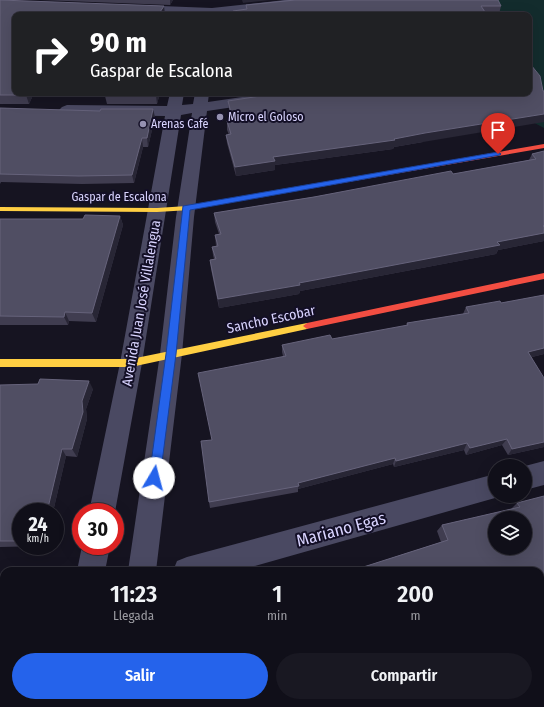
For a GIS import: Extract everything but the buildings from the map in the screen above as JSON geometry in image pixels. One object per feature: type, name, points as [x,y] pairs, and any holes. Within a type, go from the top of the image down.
[{"type":"street","points":[[123,8],[212,9],[317,0]]},
{"type":"street","points":[[56,110],[258,96]]},
{"type":"street","name":"Avenida Juan José Villalengua","points":[[143,567],[171,354],[186,208],[201,100]]},
{"type":"street","name":"Avenida Juan José Villalengua","points":[[104,503],[131,363],[176,102]]},
{"type":"street","name":"Gaspar de Escalona","points":[[0,209],[157,210],[186,208],[544,146]]},
{"type":"street","name":"Sancho Escobar","points":[[0,363],[131,363],[544,276]]},
{"type":"street","points":[[532,476],[544,472]]},
{"type":"street","name":"Mariano Egas","points":[[201,567],[488,488]]},
{"type":"street","points":[[92,567],[94,555]]},
{"type":"green space","points":[[492,0],[544,0],[544,128],[523,117],[538,91],[532,81],[532,12],[497,12]]},
{"type":"traffic: slow","points":[[0,209],[157,210],[187,208]]},
{"type":"traffic: slow","points":[[0,363],[131,363],[307,326]]},
{"type":"traffic: jam","points":[[187,208],[544,146]]},
{"type":"traffic: jam","points":[[307,326],[544,276]]},
{"type":"place","name":"Micro el Goloso","points":[[220,117]]},
{"type":"place","name":"Arenas Café","points":[[143,124]]},
{"type":"route","points":[[154,478],[171,354],[186,208],[498,154]]}]
